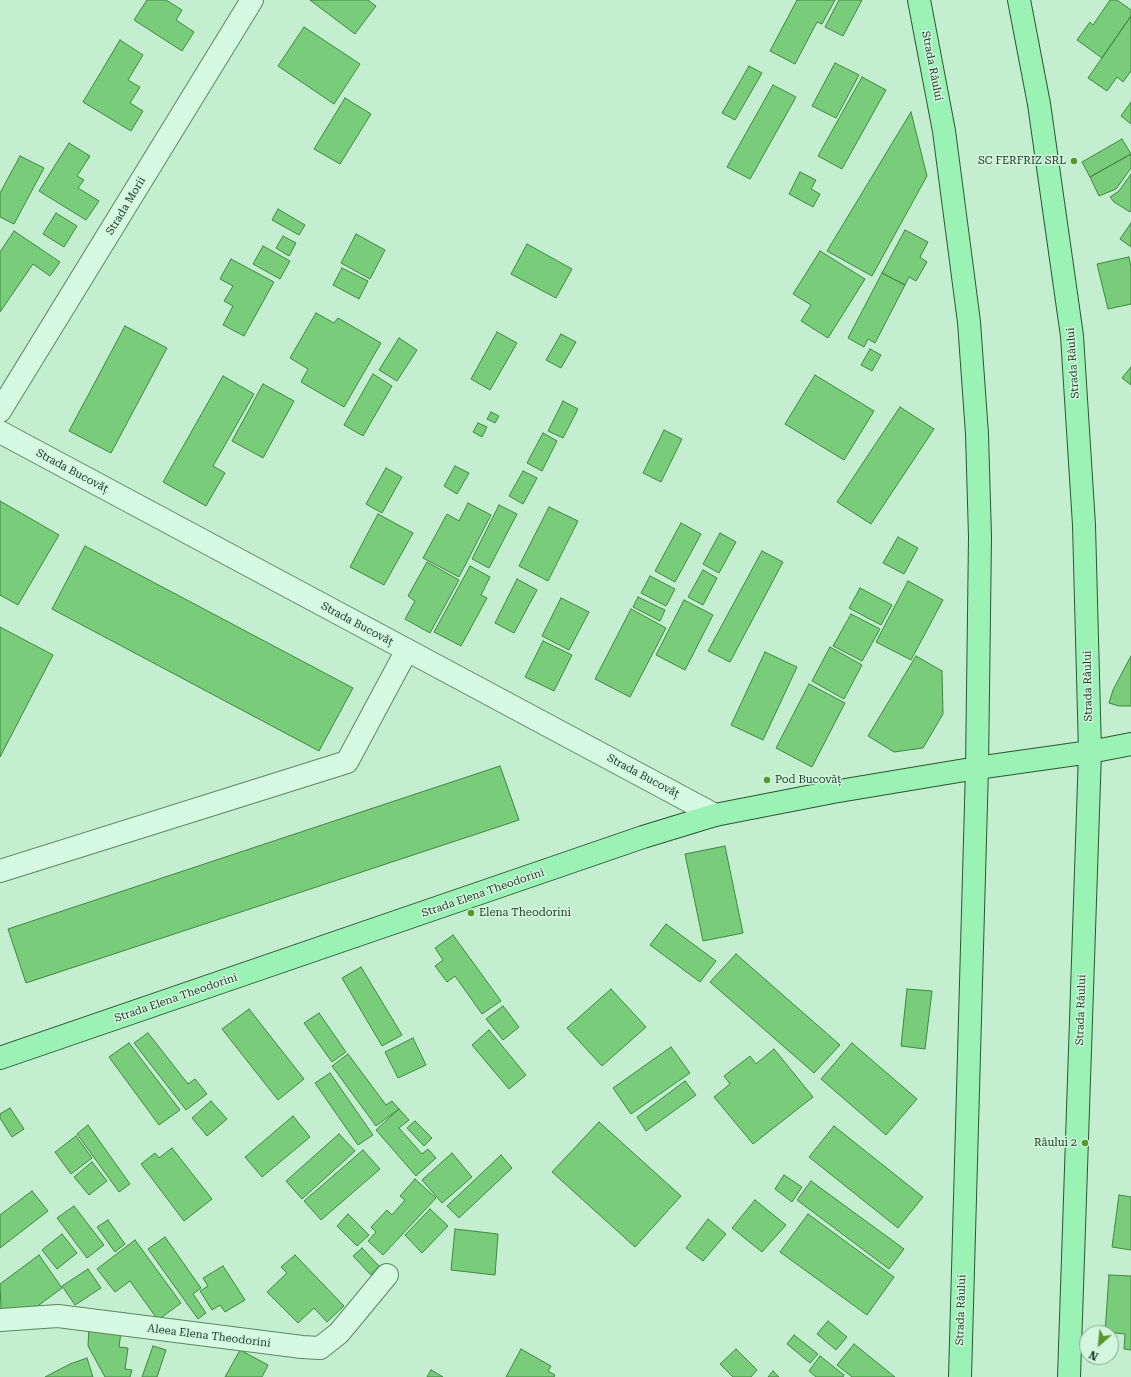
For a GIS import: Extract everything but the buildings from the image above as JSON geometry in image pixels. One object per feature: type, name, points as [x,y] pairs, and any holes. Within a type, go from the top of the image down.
[{"type":"main road","name":"Strada Râului","points":[[919,0],[944,130],[969,322],[977,434],[980,537],[977,768],[960,1377]]},
{"type":"main road","name":"Strada Râului","points":[[1019,0],[1039,104],[1072,336],[1084,525],[1090,752],[1069,1377]]},
{"type":"main road","points":[[1090,752],[1131,744]]},
{"type":"main road","name":"Strada Elena Theodorini","points":[[0,1058],[643,837],[715,815],[833,792],[977,768],[1090,752]]},
{"type":"street","name":"Strada Morii","points":[[0,411],[252,0]]},
{"type":"street","name":"Strada Bucovăț","points":[[0,432],[715,815]]},
{"type":"street","points":[[0,871],[347,762],[407,650]]},
{"type":"street","name":"Aleea Elena Theodorini","points":[[0,1320],[58,1316],[320,1348],[339,1333],[387,1275]]},
{"type":"place","name":"SC FERFRIZ SRL","points":[[1074,161]]},
{"type":"place","name":"Pod Bucovăț","points":[[767,780]]},
{"type":"place","name":"Elena Theodorini","points":[[471,913]]},
{"type":"place","name":"Râului 2","points":[[1085,1143]]}]
